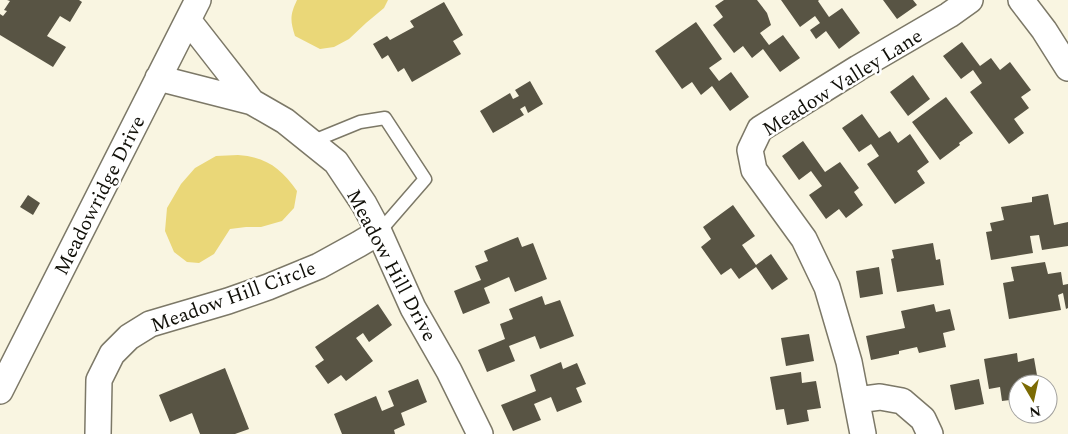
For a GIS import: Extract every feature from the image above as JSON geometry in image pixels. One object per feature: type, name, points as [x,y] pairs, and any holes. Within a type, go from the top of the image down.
[{"type":"street","name":"Meadow Valley Lane","points":[[863,434],[849,362],[827,288],[804,239],[754,170],[750,150],[760,129],[858,68],[949,15],[970,0]]},
{"type":"street","points":[[1021,0],[1044,30],[1068,68]]},
{"type":"street","name":"Meadowridge Drive","points":[[0,391],[193,10]]},
{"type":"street","name":"Meadow Hill Drive","points":[[193,10],[252,102]]},
{"type":"street","name":"Meadow Hill Drive","points":[[158,78],[252,102],[284,121],[336,162],[364,204],[379,232],[413,308],[449,372],[480,434]]},
{"type":"street","name":"Meadow Hill Circle","points":[[98,434],[99,380],[112,354],[129,336],[150,324],[268,288],[319,266],[379,232]]},
{"type":"street","points":[[856,400],[880,397],[902,402],[923,419],[930,434]]},
{"type":"lane","points":[[311,142],[360,122],[385,118],[425,180],[379,232]]},
{"type":"shaded area","points":[[297,0],[388,0],[384,8],[349,39],[334,47],[320,49],[295,36],[292,18]]},
{"type":"shaded area","points":[[238,155],[257,158],[279,170],[297,191],[294,208],[282,221],[261,227],[230,229],[214,254],[199,263],[187,262],[174,252],[165,231],[167,208],[181,184],[195,168],[216,156]]},
{"type":"building","points":[[7,0],[79,0],[82,2],[70,22],[60,16],[47,36],[66,47],[53,67],[0,35],[0,14],[3,16],[7,11],[4,10],[10,1]]},
{"type":"building","points":[[724,0],[757,0],[767,13],[771,25],[760,33],[769,45],[783,35],[800,58],[780,72],[763,49],[752,58],[743,46],[734,53],[713,25],[723,17],[715,6]]},
{"type":"building","points":[[781,0],[819,0],[829,17],[842,8],[860,33],[839,49],[826,31],[816,39],[810,30],[820,23],[815,16],[800,27]]},
{"type":"building","points":[[883,0],[913,0],[917,5],[897,19]]},
{"type":"building","points":[[444,2],[463,35],[453,41],[461,54],[412,82],[404,68],[398,72],[388,55],[382,59],[373,44],[387,36],[390,40],[414,27],[410,21]]},
{"type":"building","points":[[696,22],[722,59],[709,68],[719,81],[731,72],[749,97],[730,111],[712,86],[701,95],[692,82],[682,89],[655,51]]},
{"type":"building","points":[[962,42],[980,66],[991,58],[1000,70],[1010,62],[1031,90],[1021,97],[1029,108],[1014,119],[1024,133],[1009,144],[970,92],[982,83],[973,70],[961,79],[943,56]]},
{"type":"building","points":[[913,75],[930,99],[908,116],[890,92]]},
{"type":"building","points":[[530,81],[543,104],[528,113],[525,106],[520,109],[524,115],[493,133],[480,111],[510,93],[513,99],[519,96],[515,90]]},
{"type":"building","points":[[946,97],[973,133],[940,160],[912,122]]},
{"type":"building","points":[[862,114],[879,138],[890,131],[898,143],[910,134],[929,162],[917,171],[925,183],[895,204],[867,164],[879,156],[871,144],[859,152],[842,128]]},
{"type":"building","points":[[803,141],[825,172],[840,162],[859,188],[854,192],[863,205],[846,218],[839,209],[826,219],[809,195],[822,186],[811,171],[799,180],[782,156]]},
{"type":"building","points":[[1048,194],[1054,225],[1068,222],[1068,246],[1042,250],[1039,235],[1030,236],[1033,253],[991,260],[986,232],[992,231],[990,223],[1004,220],[1001,207],[1032,202],[1032,197]]},
{"type":"building","points":[[28,195],[40,203],[33,215],[20,207]]},
{"type":"building","points":[[733,205],[755,236],[742,245],[756,265],[771,254],[788,279],[772,290],[756,267],[739,279],[731,268],[721,275],[701,247],[711,239],[703,227]]},
{"type":"building","points":[[518,237],[522,247],[533,243],[547,279],[515,292],[509,277],[484,288],[490,303],[463,314],[454,291],[481,280],[475,266],[488,261],[484,251]]},
{"type":"building","points":[[933,243],[936,260],[940,259],[944,285],[897,292],[891,259],[894,258],[892,250]]},
{"type":"building","points":[[1045,262],[1048,274],[1061,272],[1063,285],[1068,284],[1068,308],[1066,309],[1063,293],[1058,295],[1061,310],[1009,319],[1003,283],[1014,281],[1011,267]]},
{"type":"building","points":[[879,267],[883,294],[860,298],[856,271]]},
{"type":"building","points":[[542,296],[545,305],[560,300],[574,336],[540,349],[535,336],[509,346],[515,361],[487,372],[478,350],[505,339],[500,324],[513,319],[509,309]]},
{"type":"building","points":[[378,304],[392,325],[369,342],[363,333],[356,338],[373,361],[346,381],[341,375],[328,384],[315,366],[324,360],[315,347]]},
{"type":"building","points":[[934,304],[936,312],[950,309],[955,330],[943,333],[946,347],[919,353],[917,347],[899,351],[899,354],[871,360],[866,336],[905,328],[901,311]]},
{"type":"building","points":[[809,334],[814,361],[786,366],[781,338]]},
{"type":"building","points":[[1017,353],[1018,362],[1034,358],[1037,374],[1008,374],[1008,400],[1002,401],[1000,387],[989,389],[984,359]]},
{"type":"building","points":[[561,362],[563,369],[577,363],[586,384],[576,388],[582,402],[557,412],[551,397],[534,404],[541,420],[513,431],[501,405],[536,391],[530,375]]},
{"type":"building","points":[[225,368],[249,429],[235,434],[200,434],[192,413],[170,422],[159,395]]},
{"type":"building","points":[[801,372],[802,383],[816,381],[821,408],[807,410],[809,421],[787,425],[784,409],[776,410],[770,377]]},
{"type":"building","points":[[418,379],[427,402],[401,413],[405,425],[394,430],[395,434],[342,434],[334,414],[376,396],[382,411],[394,406],[388,391]]},
{"type":"building","points":[[979,379],[984,404],[955,410],[950,385]]}]
